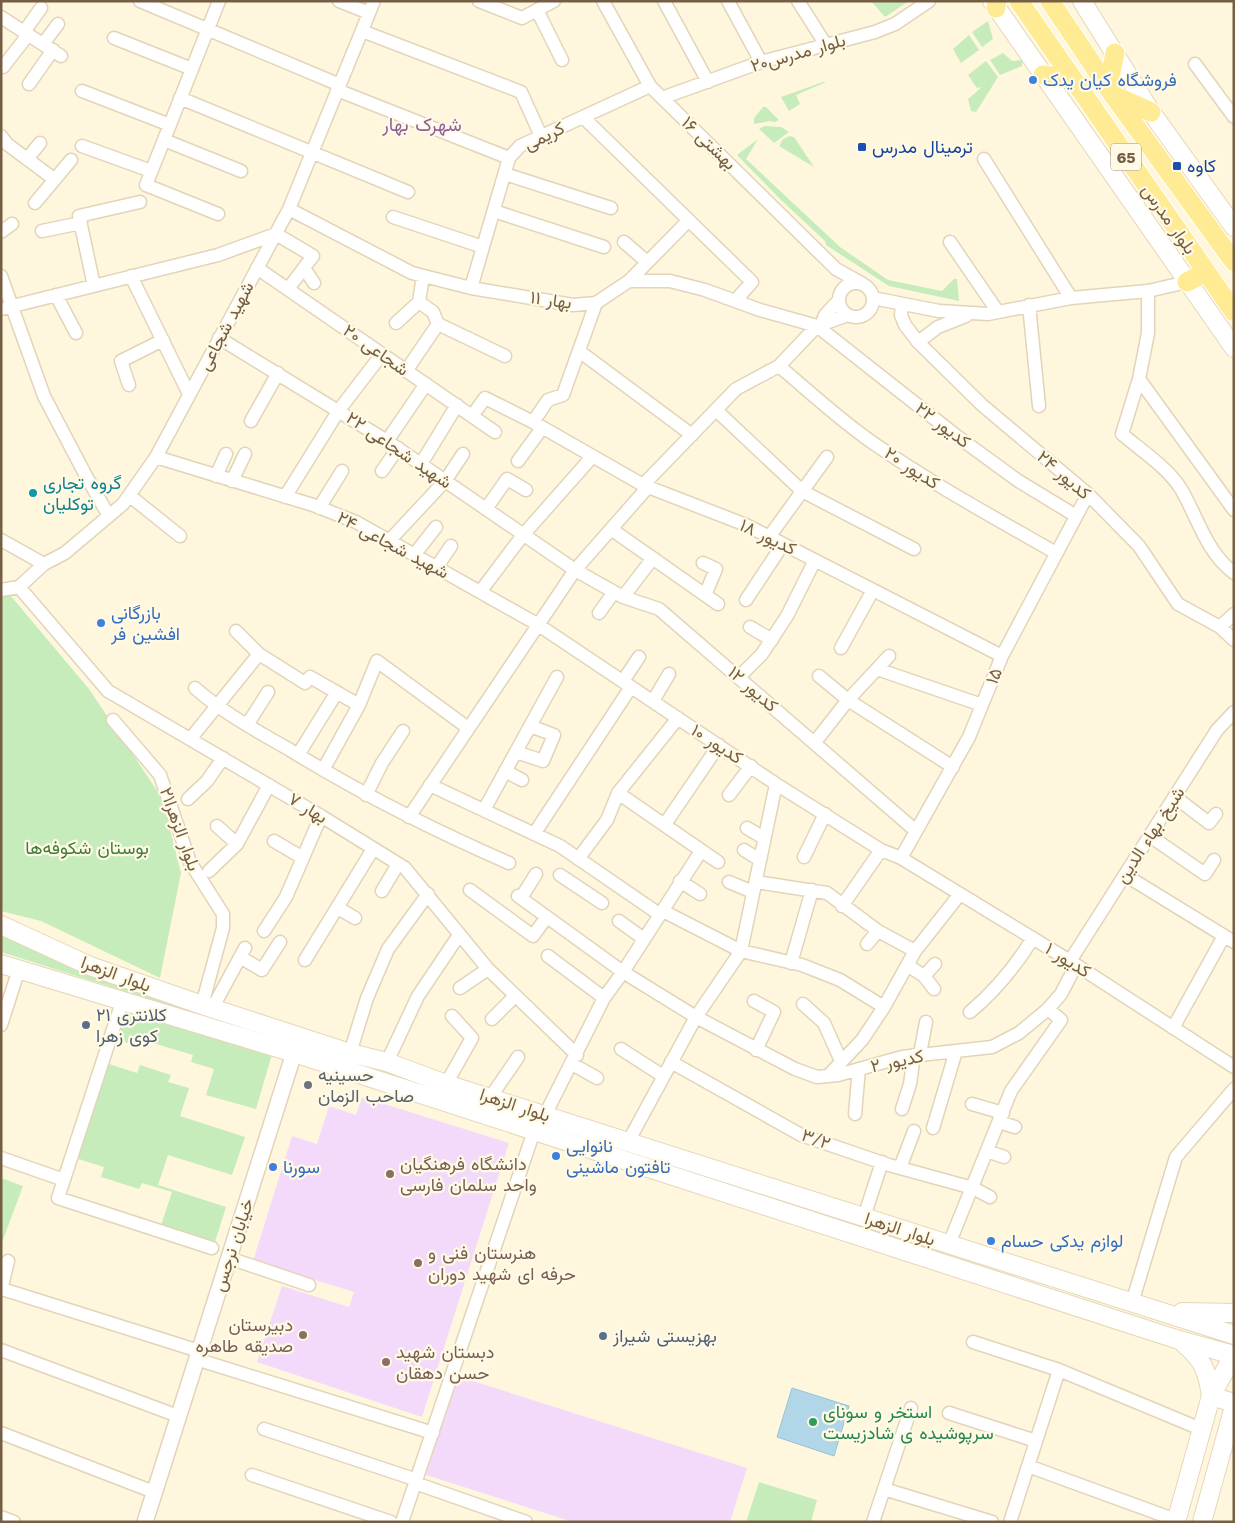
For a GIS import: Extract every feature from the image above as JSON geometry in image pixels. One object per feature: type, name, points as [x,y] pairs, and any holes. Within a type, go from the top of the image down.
[{"type":"main road","name":"بلوار مدرس","points":[[1019,1],[1234,312]]},
{"type":"main road","name":"بلوار مدرس","points":[[1050,1],[1111,91],[1234,262]]},
{"type":"main road","points":[[1082,1],[1151,112],[1234,227]]},
{"type":"main road","points":[[995,3],[1041,73],[1234,348]]},
{"type":"main road","points":[[1041,73],[1050,48]]},
{"type":"main road","points":[[1114,53],[1111,91],[1151,112]]},
{"type":"main road","points":[[1041,73],[1071,78]]},
{"type":"main road","points":[[1187,282],[1206,272]]},
{"type":"main road","name":"بلوار الزهرا","points":[[2,926],[90,966],[207,1007],[350,1053],[387,1062],[446,1084],[1234,1335]]},
{"type":"main road","name":"بلوار الزهرا","points":[[1,964],[294,1053],[1039,1295],[1179,1340],[1233,1355]]},
{"type":"main road","points":[[473,1111],[485,1096]]},
{"type":"main road","points":[[1039,1295],[1048,1276]]},
{"type":"main road","points":[[1161,1312],[1234,1313]]},
{"type":"main road","points":[[1179,1340],[1203,1363],[1208,1374],[1211,1396]]},
{"type":"main road","points":[[1176,1521],[1211,1396],[1233,1355]]},
{"type":"main road","points":[[1211,1396],[1234,1403]]},
{"type":"main road","points":[[1202,1522],[1234,1407]]},
{"type":"street","points":[[140,1],[338,88],[509,158]]},
{"type":"street","points":[[218,214],[146,185],[219,1]]},
{"type":"street","points":[[339,1],[371,7]]},
{"type":"street","points":[[479,1],[522,18],[554,1]]},
{"type":"street","name":"۱۶ بهشتی","points":[[603,1],[650,86],[836,268],[863,284]]},
{"type":"street","points":[[664,1],[708,82]]},
{"type":"street","points":[[728,1],[761,62]]},
{"type":"street","points":[[798,1],[826,45]]},
{"type":"street","name":"بلوار مدرس۲۰","points":[[662,98],[761,62],[875,32],[895,24],[929,1]]},
{"type":"street","name":"شهید شجاعی","points":[[19,587],[44,564],[65,553],[109,516],[130,496],[156,457],[289,209],[371,7]]},
{"type":"street","points":[[3,67],[41,8]]},
{"type":"street","points":[[537,10],[562,60]]},
{"type":"street","points":[[1,17],[52,50]]},
{"type":"street","points":[[29,84],[52,50],[58,24]]},
{"type":"street","points":[[362,30],[521,92],[541,136]]},
{"type":"street","points":[[114,38],[192,69]]},
{"type":"street","points":[[1195,64],[1234,117]]},
{"type":"street","name":"کریمی","points":[[471,288],[509,158],[520,146],[650,86]]},
{"type":"street","points":[[82,91],[170,125]]},
{"type":"street","points":[[180,98],[408,192]]},
{"type":"street","points":[[583,117],[752,282],[735,301]]},
{"type":"street","points":[[164,140],[241,171]]},
{"type":"street","points":[[3,143],[54,179]]},
{"type":"street","points":[[27,159],[40,143]]},
{"type":"street","points":[[82,146],[151,171]]},
{"type":"street","points":[[984,159],[1071,298]]},
{"type":"street","points":[[35,202],[71,160]]},
{"type":"street","points":[[505,174],[611,208]]},
{"type":"street","points":[[94,286],[79,216],[140,202]]},
{"type":"street","name":"بهار ۱۱","points":[[289,209],[412,273],[471,288],[572,305],[596,303],[629,281],[689,220]]},
{"type":"street","points":[[494,211],[604,247]]},
{"type":"street","points":[[393,217],[483,247]]},
{"type":"street","points":[[42,232],[81,223]]},
{"type":"street","points":[[1,232],[12,224]]},
{"type":"street","points":[[6,307],[218,255],[276,234],[313,256],[288,289]]},
{"type":"street","points":[[624,242],[647,262]]},
{"type":"street","points":[[950,242],[998,312]]},
{"type":"street","name":"شجاعی ۲۰","points":[[257,268],[495,432]]},
{"type":"street","points":[[304,268],[314,283]]},
{"type":"street","points":[[836,268],[840,307],[848,315]]},
{"type":"street","points":[[1,276],[6,307],[44,396],[109,516]]},
{"type":"street","points":[[131,276],[190,394]]},
{"type":"street","points":[[396,323],[419,302],[423,276]]},
{"type":"street","points":[[409,817],[574,570],[692,435],[736,389],[779,366],[819,324],[851,283],[863,284],[868,287],[873,298],[873,304],[866,314],[860,316],[848,315],[819,324],[760,310],[706,290],[670,282],[629,281]]},
{"type":"street","points":[[918,342],[938,327],[952,320],[975,314],[998,312],[1071,298],[1148,291],[1187,282]]},
{"type":"street","points":[[1148,291],[1148,332],[1139,378],[1122,434],[1169,474],[1181,489],[1212,551],[1221,563],[1234,573]]},
{"type":"street","points":[[56,295],[76,334]]},
{"type":"street","points":[[873,298],[902,305],[975,314]]},
{"type":"street","points":[[419,302],[433,312],[438,324],[505,356]]},
{"type":"street","points":[[518,461],[548,400],[563,395],[596,303]]},
{"type":"street","name":"کدیور ۲۴","points":[[902,305],[901,315],[905,325],[918,342],[982,405],[1088,494],[1139,546],[1178,604],[1220,627],[1234,640]]},
{"type":"street","points":[[1029,305],[1039,406]]},
{"type":"street","points":[[406,371],[438,324]]},
{"type":"street","name":"کدیور ۲۲","points":[[819,324],[954,434],[1017,480],[1076,516]]},
{"type":"street","name":"شهید شجاعی ۲۲","points":[[219,338],[398,448],[574,570]]},
{"type":"street","points":[[129,385],[121,361],[163,340]]},
{"type":"street","points":[[579,351],[692,435]]},
{"type":"street","points":[[285,497],[339,410],[382,354]]},
{"type":"street","name":"کدیور ۲۰","points":[[779,366],[845,422],[876,445],[940,487],[1056,553]]},
{"type":"street","points":[[251,421],[278,374]]},
{"type":"street","points":[[1139,378],[1234,510]]},
{"type":"street","points":[[387,441],[426,384]]},
{"type":"street","name":"کدیور ۱۸","points":[[472,416],[484,398],[537,425],[646,486],[746,525],[1002,656]]},
{"type":"street","points":[[421,464],[457,405]]},
{"type":"street","points":[[716,410],[802,491],[914,549]]},
{"type":"street","points":[[382,470],[398,448]]},
{"type":"street","points":[[216,476],[226,454]]},
{"type":"street","points":[[232,481],[244,454]]},
{"type":"street","points":[[389,541],[445,481],[463,454]]},
{"type":"street","name":"شهید شجاعی ۲۴","points":[[156,457],[319,508],[356,522],[537,624]]},
{"type":"street","points":[[480,592],[523,535],[592,457]]},
{"type":"street","points":[[769,537],[827,457]]},
{"type":"street","points":[[319,508],[342,471]]},
{"type":"street","points":[[486,509],[507,479],[526,490]]},
{"type":"street","name":"۱۵","points":[[900,858],[969,737],[1002,656],[1088,494]]},
{"type":"street","points":[[130,496],[180,536]]},
{"type":"street","points":[[414,555],[436,527]]},
{"type":"street","points":[[611,529],[718,604]]},
{"type":"street","points":[[1,540],[44,564]]},
{"type":"street","points":[[746,600],[783,544]]},
{"type":"street","points":[[436,568],[450,546]]},
{"type":"street","points":[[599,613],[619,595],[653,558]]},
{"type":"street","points":[[739,677],[762,654],[772,640],[787,616],[815,560]]},
{"type":"street","points":[[703,563],[716,569],[705,595]]},
{"type":"street","name":"کدیور ۱۲","points":[[574,570],[619,595],[659,609],[916,831]]},
{"type":"street","points":[[1,590],[19,587]]},
{"type":"street","name":"بهار ۷","points":[[19,587],[108,690],[270,785],[405,868],[488,969],[574,1060],[597,1078]]},
{"type":"street","points":[[842,648],[873,590]]},
{"type":"street","points":[[1220,627],[1234,614]]},
{"type":"street","name":"کدیور ۱۰","points":[[537,624],[776,784],[881,850],[900,858]]},
{"type":"street","points":[[750,627],[772,640]]},
{"type":"street","points":[[236,632],[258,654],[305,683],[310,677],[360,705]]},
{"type":"street","points":[[191,738],[258,654]]},
{"type":"street","points":[[815,742],[848,700],[889,656]]},
{"type":"street","points":[[534,834],[627,684],[639,657]]},
{"type":"street","points":[[323,770],[360,705],[377,661],[468,728]]},
{"type":"street","points":[[877,669],[982,705]]},
{"type":"street","points":[[653,701],[669,674]]},
{"type":"street","points":[[819,676],[848,700],[953,767]]},
{"type":"street","points":[[484,810],[556,677]]},
{"type":"street","points":[[195,688],[216,707],[366,795],[509,863]]},
{"type":"street","points":[[246,725],[268,692]]},
{"type":"street","points":[[298,755],[337,692]]},
{"type":"street","name":"شیخ بهاء الدین","points":[[1073,963],[1125,875],[1217,730],[1234,712]]},
{"type":"street","points":[[578,859],[607,820],[618,793],[678,718]]},
{"type":"street","name":"بلوار الزهرا۲۱","points":[[113,720],[160,775],[190,862],[223,914],[223,928],[207,1007]]},
{"type":"street","points":[[516,752],[543,761],[554,735],[530,726]]},
{"type":"street","points":[[366,795],[382,763],[403,731]]},
{"type":"street","points":[[665,824],[719,745]]},
{"type":"street","points":[[188,799],[207,781],[223,758]]},
{"type":"street","points":[[729,795],[751,766]]},
{"type":"street","points":[[505,771],[522,780]]},
{"type":"street","points":[[628,1142],[696,1018],[741,951],[776,784]]},
{"type":"street","points":[[209,871],[237,844],[270,785]]},
{"type":"street","points":[[430,785],[560,846],[661,913],[707,932],[741,951],[791,962],[840,980],[884,1007]]},
{"type":"street","points":[[618,793],[718,862]]},
{"type":"street","points":[[1175,797],[1210,823],[1216,814]]},
{"type":"street","points":[[804,857],[825,814]]},
{"type":"street","points":[[264,931],[286,897],[321,816]]},
{"type":"street","points":[[217,826],[237,844]]},
{"type":"street","points":[[748,828],[764,838]]},
{"type":"street","points":[[1150,836],[1205,874],[1214,860]]},
{"type":"street","points":[[274,841],[303,858]]},
{"type":"street","points":[[305,960],[373,849]]},
{"type":"street","points":[[744,850],[760,860]]},
{"type":"street","points":[[842,906],[881,850]]},
{"type":"street","points":[[545,1115],[604,998],[623,972],[701,851]]},
{"type":"street","name":"کدیور ۱","points":[[900,858],[1073,963],[1234,1067]]},
{"type":"street","points":[[382,891],[398,864]]},
{"type":"street","points":[[585,890],[596,871]]},
{"type":"street","name":"۲ کدیور","points":[[536,874],[520,897],[546,918],[623,972],[664,996],[696,1018],[795,1070],[817,1077],[917,1055],[992,1047],[1019,1033],[1048,1009],[1061,994],[1073,963]]},
{"type":"street","points":[[560,875],[602,903]]},
{"type":"street","points":[[1125,875],[1229,939],[1173,1028]]},
{"type":"street","points":[[680,881],[700,894]]},
{"type":"street","points":[[729,882],[754,887],[827,892],[842,906],[878,931],[915,951]]},
{"type":"street","points":[[470,890],[533,936],[546,918]]},
{"type":"street","points":[[791,962],[812,890]]},
{"type":"street","points":[[350,1053],[366,998],[388,949],[428,894]]},
{"type":"street","points":[[828,1076],[862,1040],[884,1007],[915,951],[960,894]]},
{"type":"street","points":[[338,908],[355,918]]},
{"type":"street","points":[[619,921],[644,939]]},
{"type":"street","points":[[867,944],[878,931]]},
{"type":"street","points":[[387,1062],[418,996],[459,935]]},
{"type":"street","points":[[970,1012],[991,994],[1012,970],[1033,938]]},
{"type":"street","points":[[207,1007],[243,953],[262,970],[280,942]]},
{"type":"street","points":[[548,956],[604,998]]},
{"type":"street","points":[[924,976],[935,964]]},
{"type":"street","points":[[907,966],[924,976],[934,989]]},
{"type":"street","points":[[1,1025],[19,969]]},
{"type":"street","points":[[460,988],[488,969]]},
{"type":"street","points":[[492,1019],[514,997]]},
{"type":"street","points":[[754,1001],[774,1012],[756,1050]]},
{"type":"street","points":[[122,1002],[58,1198],[212,1248]]},
{"type":"street","points":[[803,1004],[824,1023],[841,1061]]},
{"type":"street","points":[[949,1244],[1011,1091],[1060,1020],[1048,1009]]},
{"type":"street","points":[[446,1084],[472,1038],[452,1016]]},
{"type":"street","points":[[902,1109],[926,1022]]},
{"type":"street","points":[[621,1049],[663,1076]]},
{"type":"street","points":[[933,1128],[956,1051]]},
{"type":"street","name":"خیابان نرجس","points":[[145,1522],[294,1053]]},
{"type":"street","points":[[485,1096],[518,1057]]},
{"type":"street","name":"۳/۲","points":[[671,1062],[801,1135],[900,1168],[972,1188],[990,1197]]},
{"type":"street","points":[[855,1114],[859,1069]]},
{"type":"street","points":[[1132,1303],[1176,1157],[1234,1088]]},
{"type":"street","points":[[972,1104],[1001,1117],[1015,1127]]},
{"type":"street","points":[[402,1522],[534,1130]]},
{"type":"street","points":[[900,1168],[914,1131]]},
{"type":"street","points":[[988,1151],[1004,1157]]},
{"type":"street","points":[[1,1158],[64,1180]]},
{"type":"street","points":[[864,1217],[882,1162]]},
{"type":"street","points":[[229,1258],[309,1285]]},
{"type":"street","points":[[8,1261],[1,1289],[312,1395],[433,1433]]},
{"type":"street","points":[[973,1342],[1059,1370],[1201,1429]]},
{"type":"street","points":[[1,1350],[178,1416]]},
{"type":"street","points":[[1010,1522],[1059,1370]]},
{"type":"street","points":[[873,1522],[911,1408]]},
{"type":"street","points":[[948,1413],[1036,1441]]},
{"type":"street","points":[[264,1429],[416,1481],[526,1522]]},
{"type":"street","points":[[1,1433],[154,1492]]},
{"type":"street","points":[[1028,1466],[1176,1521]]},
{"type":"street","points":[[252,1475],[391,1522]]},
{"type":"street","points":[[884,1489],[992,1522]]},
{"type":"street","points":[[1,1517],[14,1522]]},
{"type":"shaded area","points":[[362,1097],[509,1143],[422,1417],[257,1362],[282,1286],[349,1307],[354,1292],[253,1261],[292,1136],[317,1144],[329,1106],[356,1115]]},
{"type":"shaded area","points":[[457,1376],[747,1468],[730,1522],[573,1522],[426,1475]]},
{"type":"green space","points":[[871,1],[909,1],[885,17]]},
{"type":"green space","points":[[988,21],[993,39],[982,47],[972,32]]},
{"type":"green space","points":[[969,35],[979,50],[961,63],[953,49]]},
{"type":"green space","points":[[1003,53],[1012,61],[1022,60],[1022,66],[1000,75],[990,60]]},
{"type":"green space","points":[[986,61],[998,77],[976,112],[971,111],[968,99],[982,87],[977,88],[968,75]]},
{"type":"green space","points":[[826,82],[796,95],[800,104],[789,111],[781,97]]},
{"type":"green space","points":[[763,107],[766,107],[779,120],[754,124],[754,118]]},
{"type":"green space","points":[[765,126],[781,127],[789,132],[774,143],[759,129]]},
{"type":"green space","points":[[790,136],[794,137],[814,167],[779,146],[783,139]]},
{"type":"green space","points":[[758,139],[746,159],[840,247],[888,280],[942,291],[954,279],[957,279],[959,301],[889,286],[826,245],[825,241],[737,155]]},
{"type":"green space","name":"بوستان شکوفه‌ها","points":[[10,595],[89,689],[162,798],[181,873],[160,978],[41,921],[1,911],[1,596]]},
{"type":"green space","points":[[1,935],[12,936],[67,966],[475,1099],[474,1102],[1,952]]},
{"type":"green space","points":[[124,1007],[273,1051],[256,1109],[206,1095],[214,1069],[191,1062],[193,1055],[133,1037],[131,1044],[114,1039]]},
{"type":"green space","points":[[106,1063],[137,1073],[140,1065],[171,1075],[168,1082],[189,1088],[180,1116],[245,1137],[232,1175],[168,1155],[158,1185],[226,1207],[214,1245],[160,1228],[172,1192],[142,1183],[139,1189],[101,1177],[104,1167],[75,1158]]},
{"type":"green space","points":[[1,1178],[23,1186],[1,1245]]},
{"type":"green space","points":[[759,1482],[817,1500],[811,1522],[746,1522]]},
{"type":"water","name":"استخر و سونای سرپوشیده ی شادزیست","points":[[792,1388],[849,1406],[834,1456],[777,1437]]},
{"type":"place","name":"فروشگاه کیان یدک","points":[[1033,80]]},
{"type":"place","name":"ترمینال مدرس","points":[[862,147]]},
{"type":"place","name":"کاوه","points":[[1177,166]]},
{"type":"place","name":"گروه تجاری توکلیان","points":[[33,493]]},
{"type":"place","name":"بازرگانی افشین فر","points":[[101,623]]},
{"type":"place","name":"کلانتری ۲۱ کوی زهرا","points":[[86,1025]]},
{"type":"place","name":"حسینیه صاحب الزمان","points":[[308,1085]]},
{"type":"place","name":"نانوایی تافتون ماشینی","points":[[556,1156]]},
{"type":"place","name":"سورنا","points":[[273,1167]]},
{"type":"place","name":"دانشگاه فرهنگیان واحد سلمان فارسی","points":[[390,1174]]},
{"type":"place","name":"لوازم یدکی حسام","points":[[991,1241]]},
{"type":"place","name":"هنرستان فنی و حرفه ای شهید دوران","points":[[418,1263]]},
{"type":"place","name":"دبیرستان صدیقه طاهره","points":[[303,1335]]},
{"type":"place","name":"بهزیستی شیراز","points":[[603,1336]]},
{"type":"place","name":"دبستان شهید حسن دهقان","points":[[386,1362]]},
{"type":"place","name":"استخر و سونای سرپوشیده ی شادزیست","points":[[813,1422]]},
{"type":"district","name":"شهرک بهار","points":[[422,124]]}]
